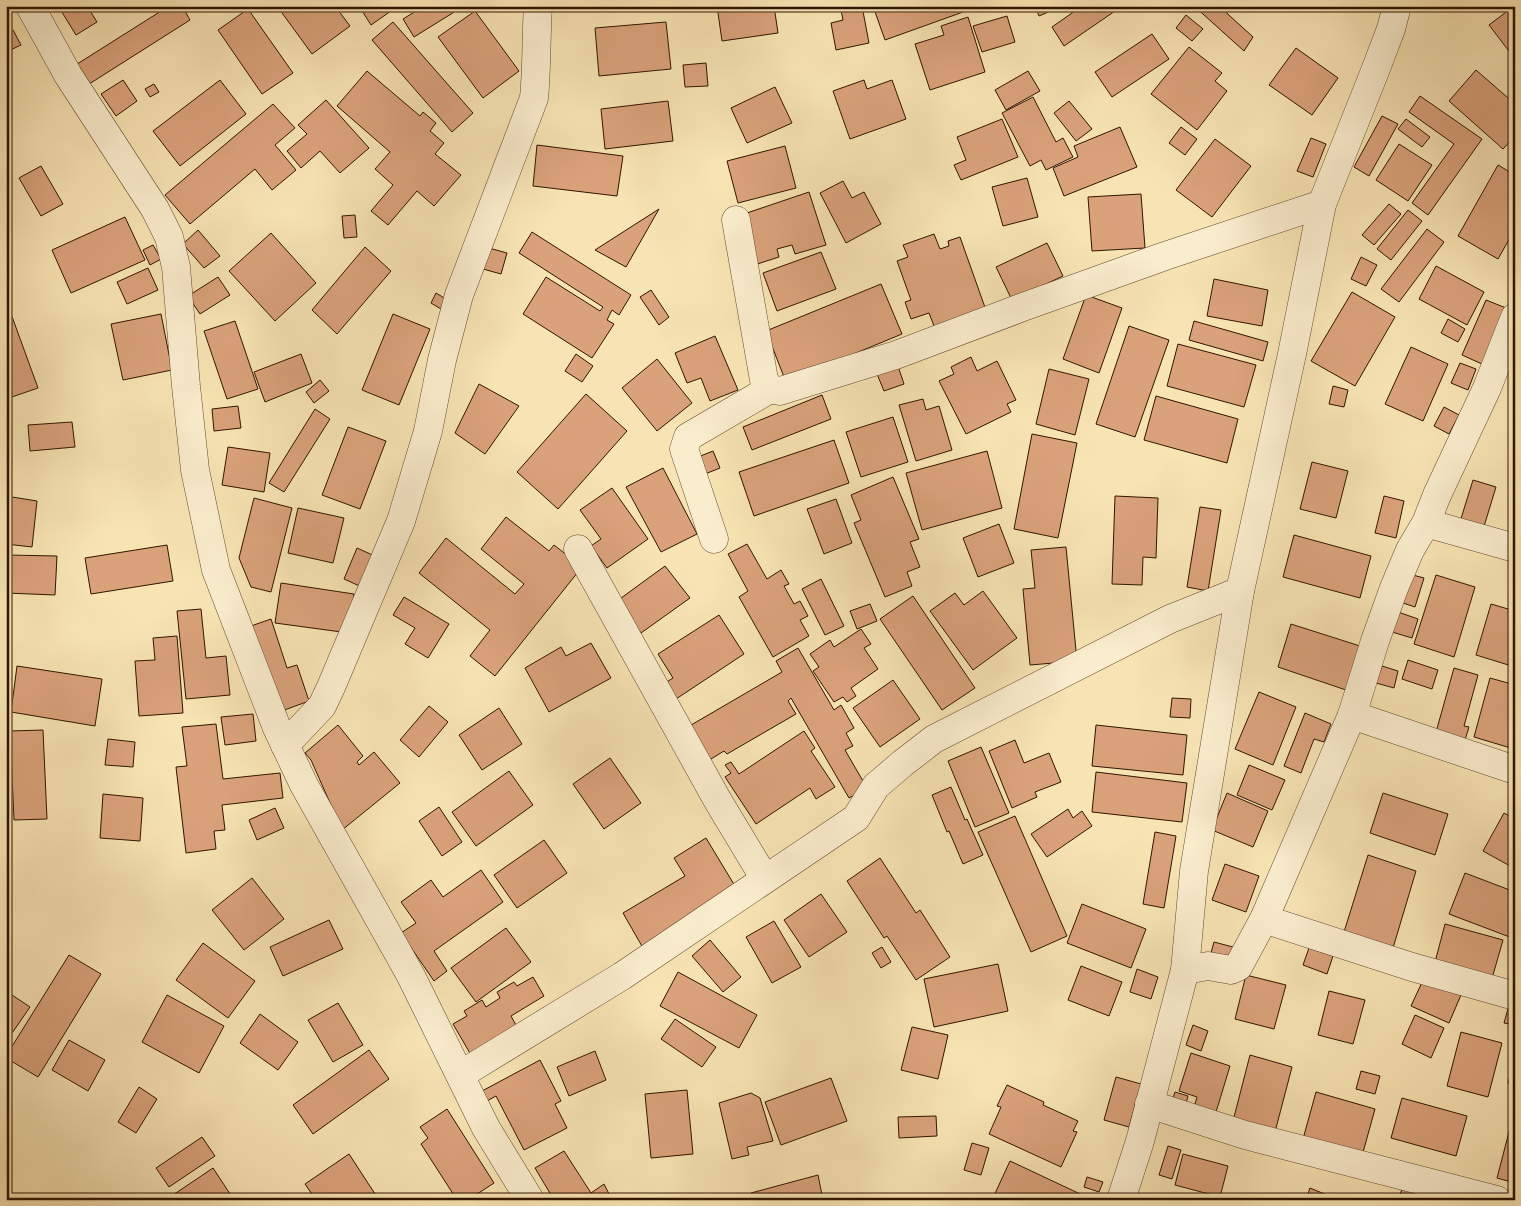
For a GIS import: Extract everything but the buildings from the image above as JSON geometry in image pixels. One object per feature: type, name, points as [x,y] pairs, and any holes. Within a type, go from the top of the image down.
[{"type":"street","points":[[30,6],[68,75],[155,209],[169,237],[176,267],[195,470],[216,570],[285,745],[304,785],[411,976],[486,1128],[530,1200]]},
{"type":"street","points":[[285,745],[322,706],[332,687],[401,521],[428,432],[442,360],[459,295],[534,98],[538,6]]},
{"type":"street","points":[[1121,1200],[1140,1141],[1185,970],[1194,871],[1240,591],[1290,363],[1322,204],[1391,29],[1397,6]]},
{"type":"street","points":[[714,539],[684,448],[688,437],[770,389],[780,391],[887,358],[1138,266],[1322,204]]},
{"type":"street","points":[[736,220],[764,380],[770,389]]},
{"type":"street","points":[[1185,970],[1208,966],[1231,970],[1238,967],[1264,919],[1352,715],[1394,588],[1410,550],[1426,523],[1437,494],[1510,345],[1515,317]]},
{"type":"street","points":[[1426,523],[1515,548]]},
{"type":"street","points":[[578,549],[718,801],[765,879]]},
{"type":"street","points":[[460,1075],[622,976],[856,818],[876,786],[934,739],[1170,619],[1240,591]]},
{"type":"street","points":[[1352,715],[1515,770]]},
{"type":"street","points":[[1264,919],[1412,967],[1515,996]]},
{"type":"street","points":[[1150,1104],[1245,1135],[1497,1200]]}]
